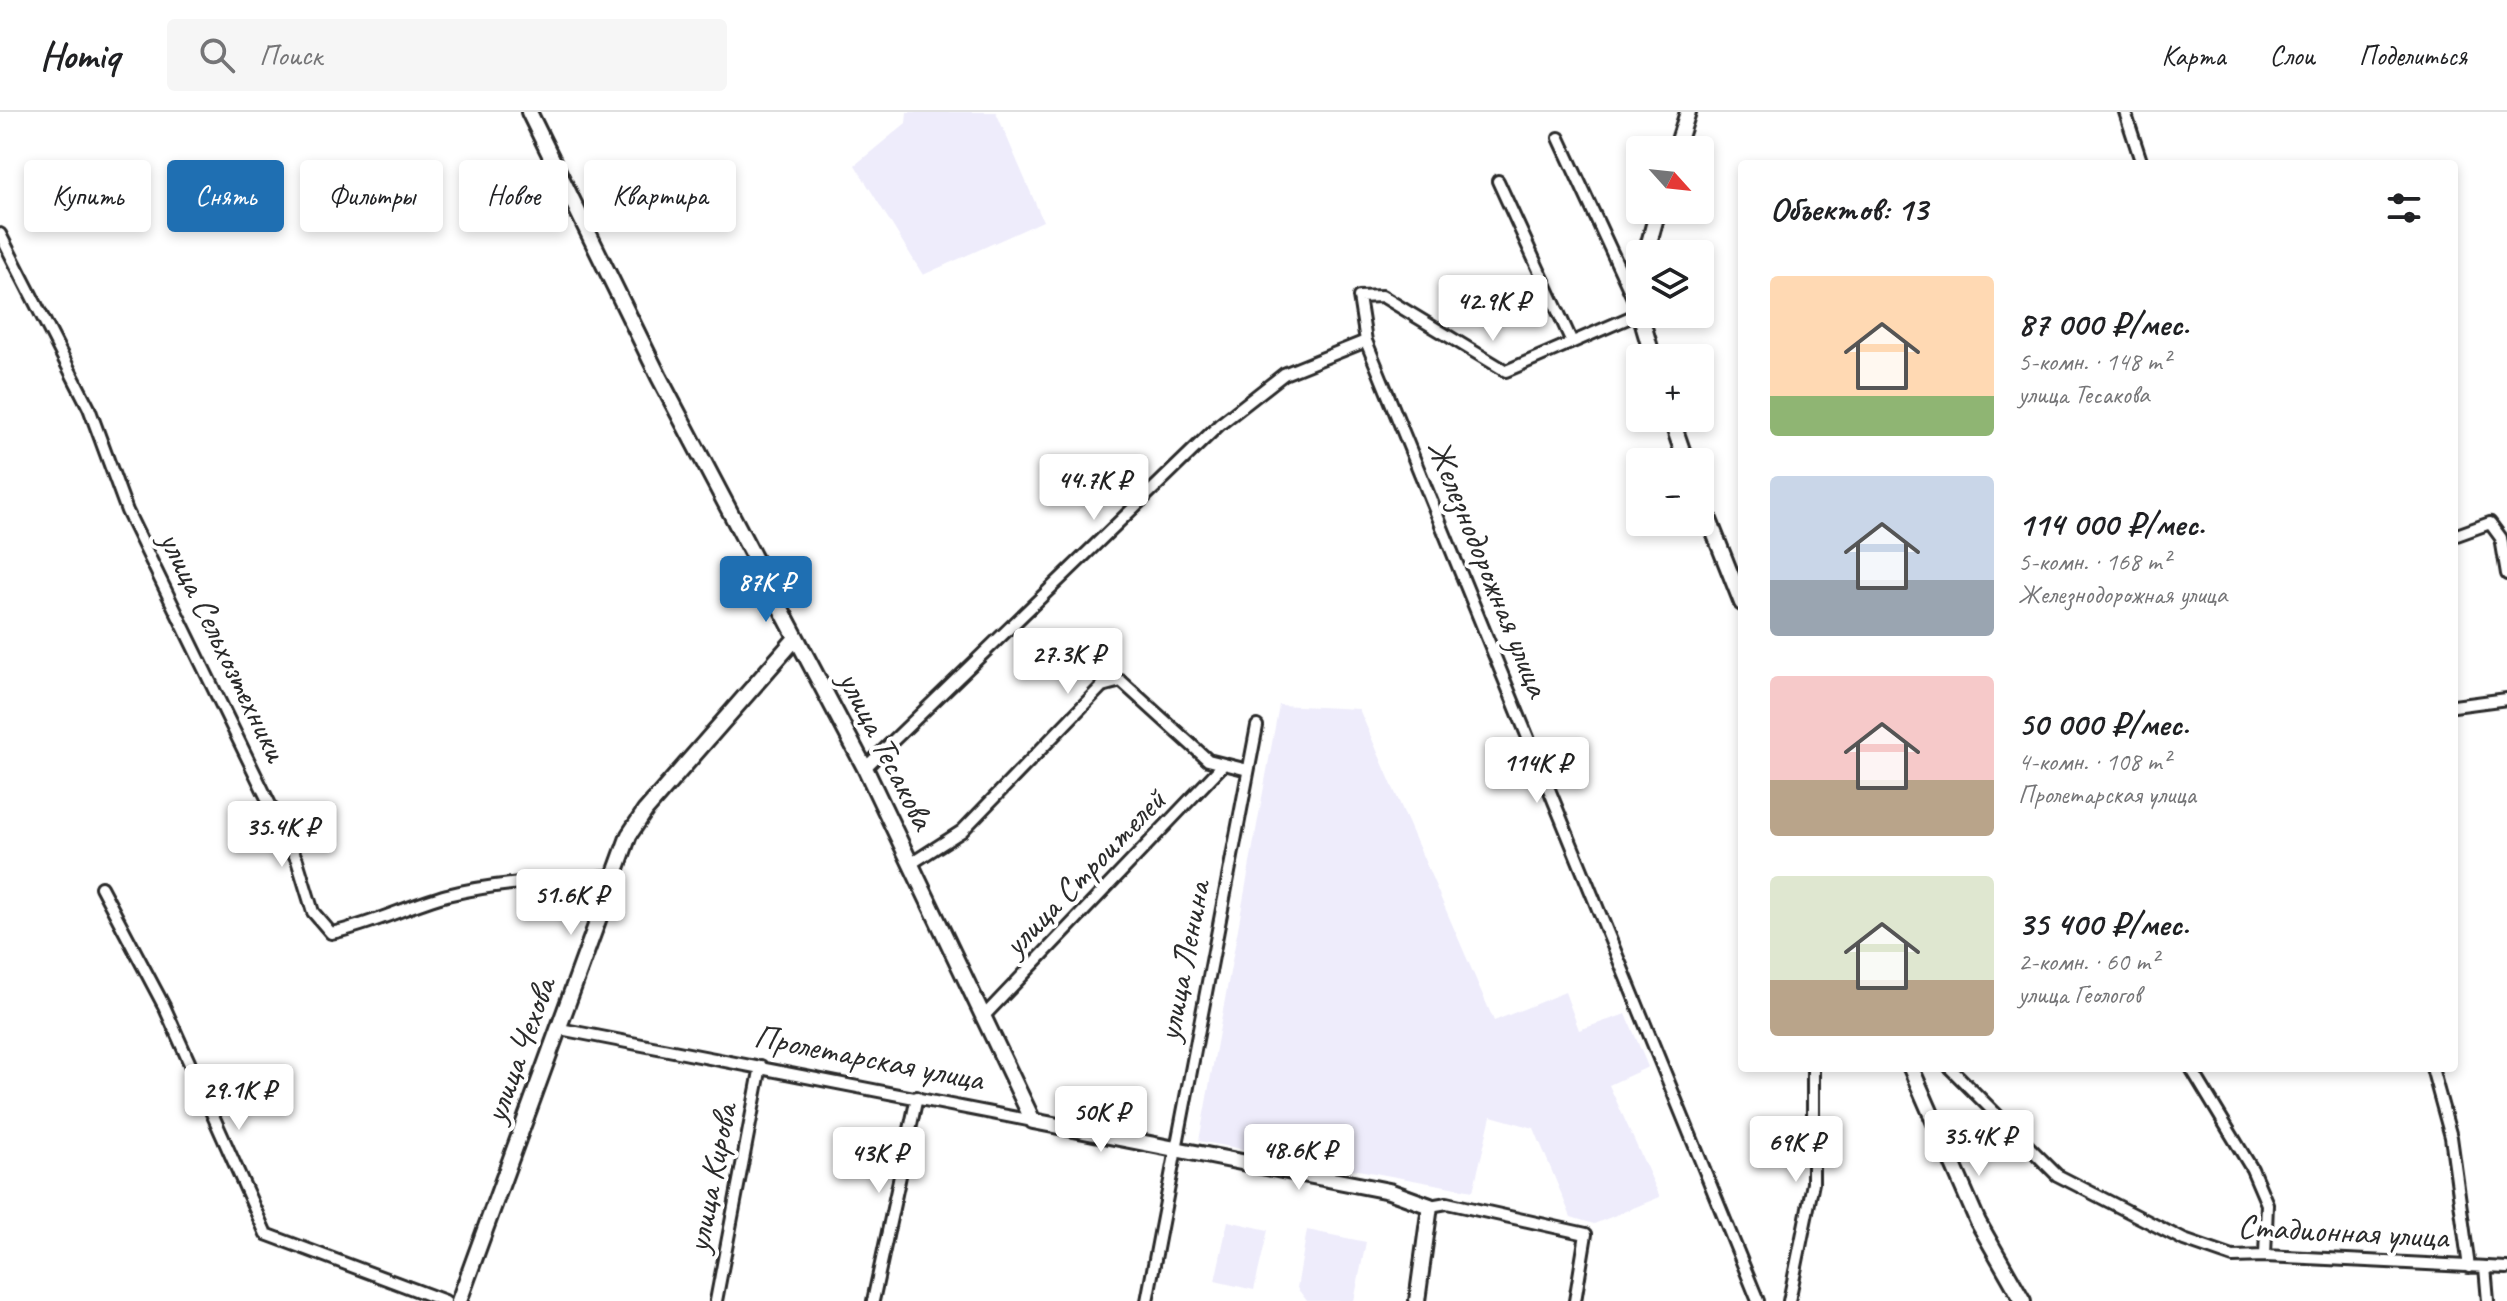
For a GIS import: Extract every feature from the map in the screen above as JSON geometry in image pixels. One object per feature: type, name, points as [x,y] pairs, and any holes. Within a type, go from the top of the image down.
[{"type":"main road","name":"улица Тесакова","points":[[529,112],[659,377],[865,768],[1033,1121]]},
{"type":"main road","points":[[1680,136],[1688,112]]},
{"type":"main road","points":[[1714,532],[1738,593]]},
{"type":"main road","name":"улица Чехова","points":[[459,1301],[629,835],[645,811],[795,639]]},
{"type":"main road","points":[[1915,1072],[1978,1222],[2023,1301]]},
{"type":"main road","name":"Пролетарская улица","points":[[1033,1121],[1389,1191],[1430,1206]]},
{"type":"main road","points":[[1417,1301],[1430,1206]]},
{"type":"street","points":[[2125,112],[2141,160]]},
{"type":"street","points":[[1559,138],[1626,283]]},
{"type":"street","points":[[1498,181],[1572,342],[1626,319]]},
{"type":"street","name":"улица Сельхозтехники","points":[[0,234],[89,408],[127,511],[297,860],[313,912],[331,933],[354,929],[450,895],[495,886],[612,876]]},
{"type":"street","name":"Железнодорожная улица","points":[[1572,342],[1506,371],[1382,296],[1359,297],[1366,341],[1758,1301]]},
{"type":"street","points":[[865,768],[1219,425],[1284,374],[1366,341]]},
{"type":"street","points":[[2458,535],[2490,523],[2501,538],[2507,574]]},
{"type":"street","points":[[912,863],[962,831],[1102,686],[1121,681],[1208,760],[1248,770]]},
{"type":"street","points":[[2458,705],[2507,699]]},
{"type":"street","name":"улица Ленина","points":[[1147,1301],[1257,726]]},
{"type":"street","name":"улица Строителей","points":[[983,1017],[1223,765]]},
{"type":"street","points":[[101,887],[164,1006],[266,1234],[445,1301]]},
{"type":"street","name":"Пролетарская улица","points":[[560,1029],[1033,1121]]},
{"type":"street","name":"улица Кирова","points":[[716,1301],[761,1066]]},
{"type":"street","points":[[1789,1301],[1813,1183],[1813,1072]]},
{"type":"street","name":"Стадионная улица","points":[[1954,1072],[2057,1175],[2184,1240],[2233,1257],[2507,1268]]},
{"type":"street","points":[[2193,1072],[2252,1169],[2267,1204],[2265,1256]]},
{"type":"street","points":[[2433,1072],[2451,1137],[2469,1267]]},
{"type":"street","points":[[873,1301],[917,1097]]},
{"type":"street","name":"Пролетарская улица","points":[[1430,1206],[1447,1203],[1586,1234],[1575,1301]]},
{"type":"street","points":[[2485,1267],[2488,1301]]},
{"type":"shaded area","points":[[907,112],[996,112],[1043,221],[923,275],[855,165],[906,123]]},
{"type":"shaded area","points":[[1279,705],[1359,709],[1494,1021],[1565,992],[1579,1030],[1626,1014],[1648,1067],[1609,1085],[1660,1197],[1594,1224],[1571,1217],[1534,1128],[1491,1116],[1473,1191],[1199,1141]]},
{"type":"shaded area","points":[[1228,1221],[1268,1230],[1254,1290],[1215,1281]]},
{"type":"shaded area","points":[[1307,1230],[1366,1242],[1354,1301],[1307,1301],[1297,1288]]}]
